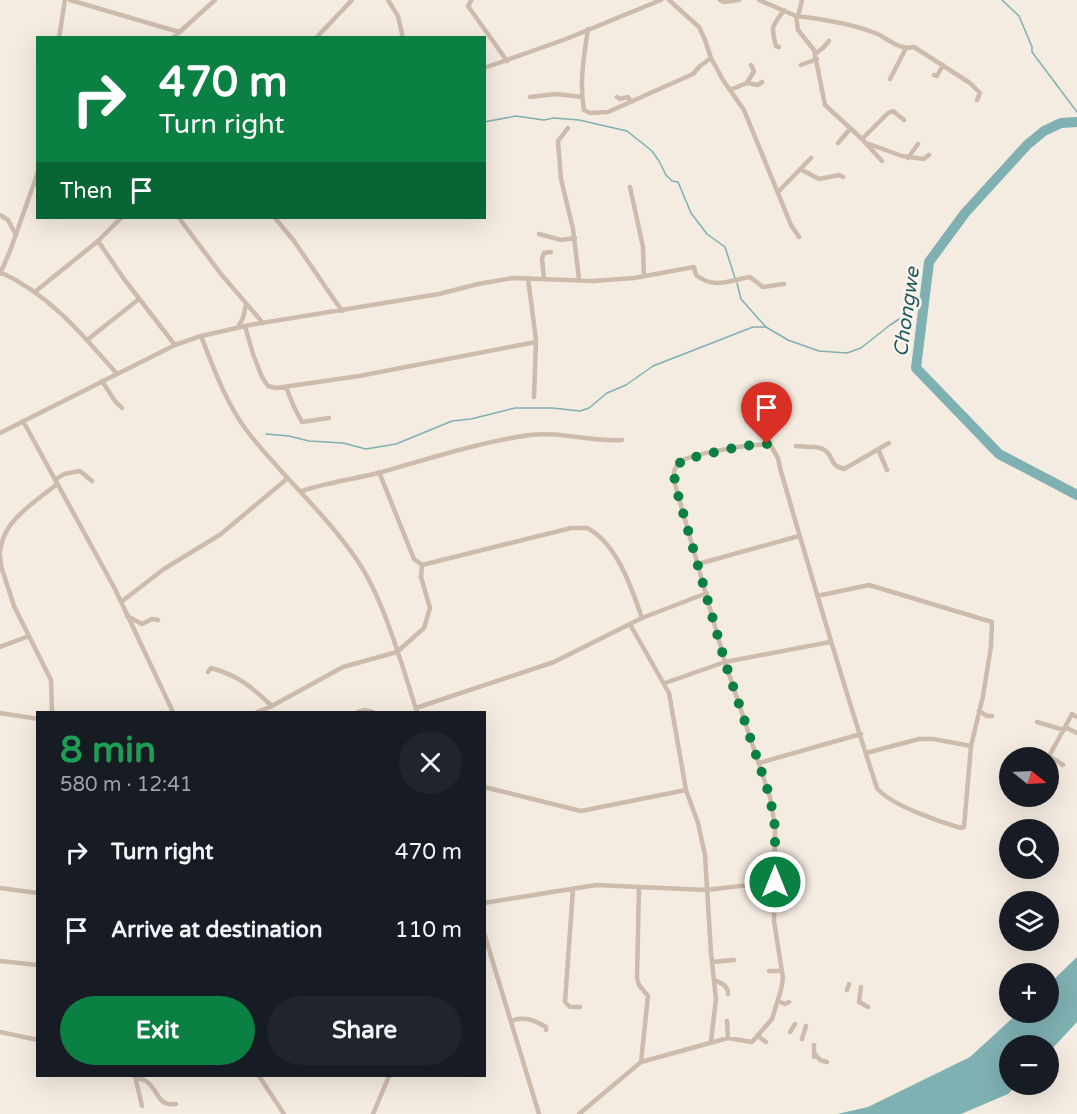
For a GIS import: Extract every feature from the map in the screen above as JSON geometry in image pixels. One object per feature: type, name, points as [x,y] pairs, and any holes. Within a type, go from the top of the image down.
[{"type":"street","points":[[59,36],[64,0]]},
{"type":"street","points":[[70,0],[179,32]]},
{"type":"street","points":[[175,36],[215,0]]},
{"type":"street","points":[[318,36],[352,0]]},
{"type":"street","points":[[388,0],[398,16],[403,36]]},
{"type":"street","points":[[486,67],[661,0]]},
{"type":"street","points":[[669,0],[699,27],[711,58],[752,124],[791,225],[799,237]]},
{"type":"street","points":[[720,0],[724,2],[739,0]]},
{"type":"street","points":[[759,0],[797,16],[863,28],[906,48],[914,47],[970,82],[980,93],[977,100]]},
{"type":"street","points":[[802,0],[797,16],[798,30],[816,57],[825,105],[863,140],[882,162]]},
{"type":"street","points":[[471,1],[468,6],[507,61]]},
{"type":"street","points":[[779,47],[776,46],[771,34],[772,28],[784,10]]},
{"type":"street","points":[[588,29],[582,97],[584,110],[590,113],[608,112],[693,74],[711,58]]},
{"type":"street","points":[[801,65],[816,57],[829,41]]},
{"type":"street","points":[[890,79],[906,48]]},
{"type":"street","points":[[747,83],[754,71],[751,64]]},
{"type":"street","points":[[934,75],[937,76],[943,65]]},
{"type":"street","points":[[730,90],[747,83],[758,85],[762,82]]},
{"type":"street","points":[[530,97],[556,94],[582,97]]},
{"type":"street","points":[[617,97],[620,99],[628,97],[631,102]]},
{"type":"street","points":[[863,140],[892,111],[904,120]]},
{"type":"street","points":[[568,128],[558,141],[561,179],[575,238],[579,279]]},
{"type":"street","points":[[838,143],[850,129]]},
{"type":"street","points":[[863,140],[873,146],[908,158],[924,159],[929,155]]},
{"type":"street","points":[[908,158],[918,144]]},
{"type":"street","points":[[778,192],[811,158]]},
{"type":"street","points":[[800,169],[819,179],[839,175],[843,177]]},
{"type":"street","points":[[36,178],[0,273],[36,291],[61,312],[117,374]]},
{"type":"street","points":[[630,187],[643,247],[644,276]]},
{"type":"street","points":[[0,215],[8,220],[16,235]]},
{"type":"street","points":[[36,291],[98,242],[120,219]]},
{"type":"street","points":[[180,219],[262,323]]},
{"type":"street","points":[[276,219],[294,241],[342,311]]},
{"type":"street","points":[[539,234],[561,240],[575,238]]},
{"type":"street","points":[[98,242],[175,345]]},
{"type":"street","points":[[544,279],[542,259],[544,253],[551,252]]},
{"type":"street","points":[[0,433],[175,345],[201,336],[245,326],[439,294],[513,278],[593,281],[634,278],[694,267],[696,275],[708,282],[728,283],[750,277],[763,286],[784,284]]},
{"type":"street","points":[[528,278],[536,342],[534,397]]},
{"type":"street","points":[[87,340],[139,299]]},
{"type":"street","points":[[237,328],[243,318],[246,305]]},
{"type":"street","points":[[245,326],[253,354],[267,385],[276,388],[359,376],[536,342]]},
{"type":"street","points":[[201,336],[229,402],[247,430],[339,534],[358,561],[375,591],[416,710],[554,663],[631,626],[642,618],[707,593]]},
{"type":"street","points":[[102,381],[122,408]]},
{"type":"street","points":[[286,387],[302,422],[329,418]]},
{"type":"street","points":[[23,421],[121,602],[173,711]]},
{"type":"street","points":[[302,491],[457,450],[531,435],[556,435],[605,441],[622,440]]},
{"type":"street","points":[[796,446],[821,448],[834,465],[844,469],[889,443]]},
{"type":"street","points":[[579,1114],[641,1062],[711,1041],[728,1038],[752,1042],[772,1020],[781,990],[782,971],[774,921],[775,827],[770,797],[725,662],[675,484],[674,471],[682,460],[742,446],[762,444],[771,446],[778,458],[800,536],[830,642],[877,788],[886,798],[940,822],[964,827],[966,782],[991,646],[992,622],[869,585],[817,596]]},
{"type":"street","points":[[878,449],[887,470]]},
{"type":"street","points":[[52,711],[52,684],[14,606],[1,566],[1,541],[13,521],[64,474],[80,471],[92,481]]},
{"type":"street","points":[[379,472],[414,559],[422,565]]},
{"type":"street","points":[[121,602],[164,569],[221,534],[288,478]]},
{"type":"street","points":[[422,565],[571,528],[587,528],[610,549],[630,584],[642,618]]},
{"type":"street","points":[[698,564],[800,536]]},
{"type":"street","points":[[208,672],[211,668],[232,674],[248,684],[272,709],[343,667],[397,652],[424,628],[430,608],[422,577],[422,565]]},
{"type":"street","points":[[127,616],[142,624],[152,619],[158,620]]},
{"type":"street","points":[[631,626],[669,693],[686,790],[698,823],[705,855],[716,999],[711,1041]]},
{"type":"street","points":[[0,647],[29,636]]},
{"type":"street","points":[[665,683],[725,662],[830,642]]},
{"type":"street","points":[[979,711],[992,716]]},
{"type":"street","points":[[0,712],[36,719]]},
{"type":"street","points":[[1054,747],[1072,714],[1077,717]]},
{"type":"street","points":[[1037,722],[1077,733]]},
{"type":"street","points":[[759,763],[861,734]]},
{"type":"street","points":[[866,753],[920,739],[971,746]]},
{"type":"street","points":[[1059,763],[1063,765]]},
{"type":"street","points":[[486,787],[581,811],[686,790]]},
{"type":"street","points":[[486,903],[596,885],[706,890],[775,882]]},
{"type":"street","points":[[639,887],[637,978],[639,985],[648,996],[641,1062]]},
{"type":"street","points":[[0,888],[36,893]]},
{"type":"street","points":[[573,889],[565,1002],[570,1007],[580,1007]]},
{"type":"street","points":[[486,940],[539,1114]]},
{"type":"street","points":[[712,962],[734,960]]},
{"type":"street","points":[[0,961],[36,965]]},
{"type":"street","points":[[769,971],[782,971]]},
{"type":"street","points":[[714,980],[723,984],[729,994]]},
{"type":"street","points":[[847,990],[849,984]]},
{"type":"street","points":[[861,987],[859,1002],[868,1007]]},
{"type":"street","points":[[778,1001],[785,1004],[789,1002]]},
{"type":"street","points":[[511,1021],[533,1019],[546,1027],[546,1030]]},
{"type":"street","points":[[728,1021],[728,1038]]},
{"type":"street","points":[[790,1032],[795,1024]]},
{"type":"street","points":[[802,1039],[806,1026]]},
{"type":"street","points":[[0,1032],[36,1040]]},
{"type":"street","points":[[758,1036],[766,1042]]},
{"type":"street","points":[[814,1045],[814,1055],[827,1062]]},
{"type":"street","points":[[135,1077],[142,1106]]},
{"type":"street","points":[[137,1077],[153,1088],[160,1101],[169,1105],[176,1104]]},
{"type":"street","points":[[260,1077],[284,1114]]},
{"type":"street","points":[[374,1114],[389,1077]]},
{"type":"water","points":[[1077,957],[1077,1022],[1059,1041],[1059,1035],[999,1035],[999,1095],[1006,1095],[961,1114],[837,1114],[868,1107],[970,1057],[1007,1023],[1059,1023],[1059,974]]},
{"type":"waterway","points":[[1002,0],[1019,16],[1032,52],[1077,112]]},
{"type":"waterway","points":[[486,122],[516,116],[544,120],[554,118],[579,120],[627,131],[652,151],[666,175],[672,181],[678,182],[691,213],[707,234],[725,247],[735,278]]},
{"type":"waterway","name":"Chongwe","points":[[1077,122],[1061,123],[1044,131],[1027,145],[965,213],[929,262],[916,368],[999,454],[1077,495]]},
{"type":"waterway","points":[[737,283],[741,299],[766,327],[788,340],[819,351],[847,353],[861,348],[890,325],[924,303]]},
{"type":"waterway","points":[[266,434],[309,441],[343,443],[366,449],[396,444],[452,421],[471,419],[515,408],[580,411],[589,408],[607,393],[626,385],[653,366],[753,327],[765,327]]},
{"type":"route","points":[[767,444],[742,446],[682,460],[674,471],[675,484],[725,662],[770,797],[775,827],[775,882]]}]
